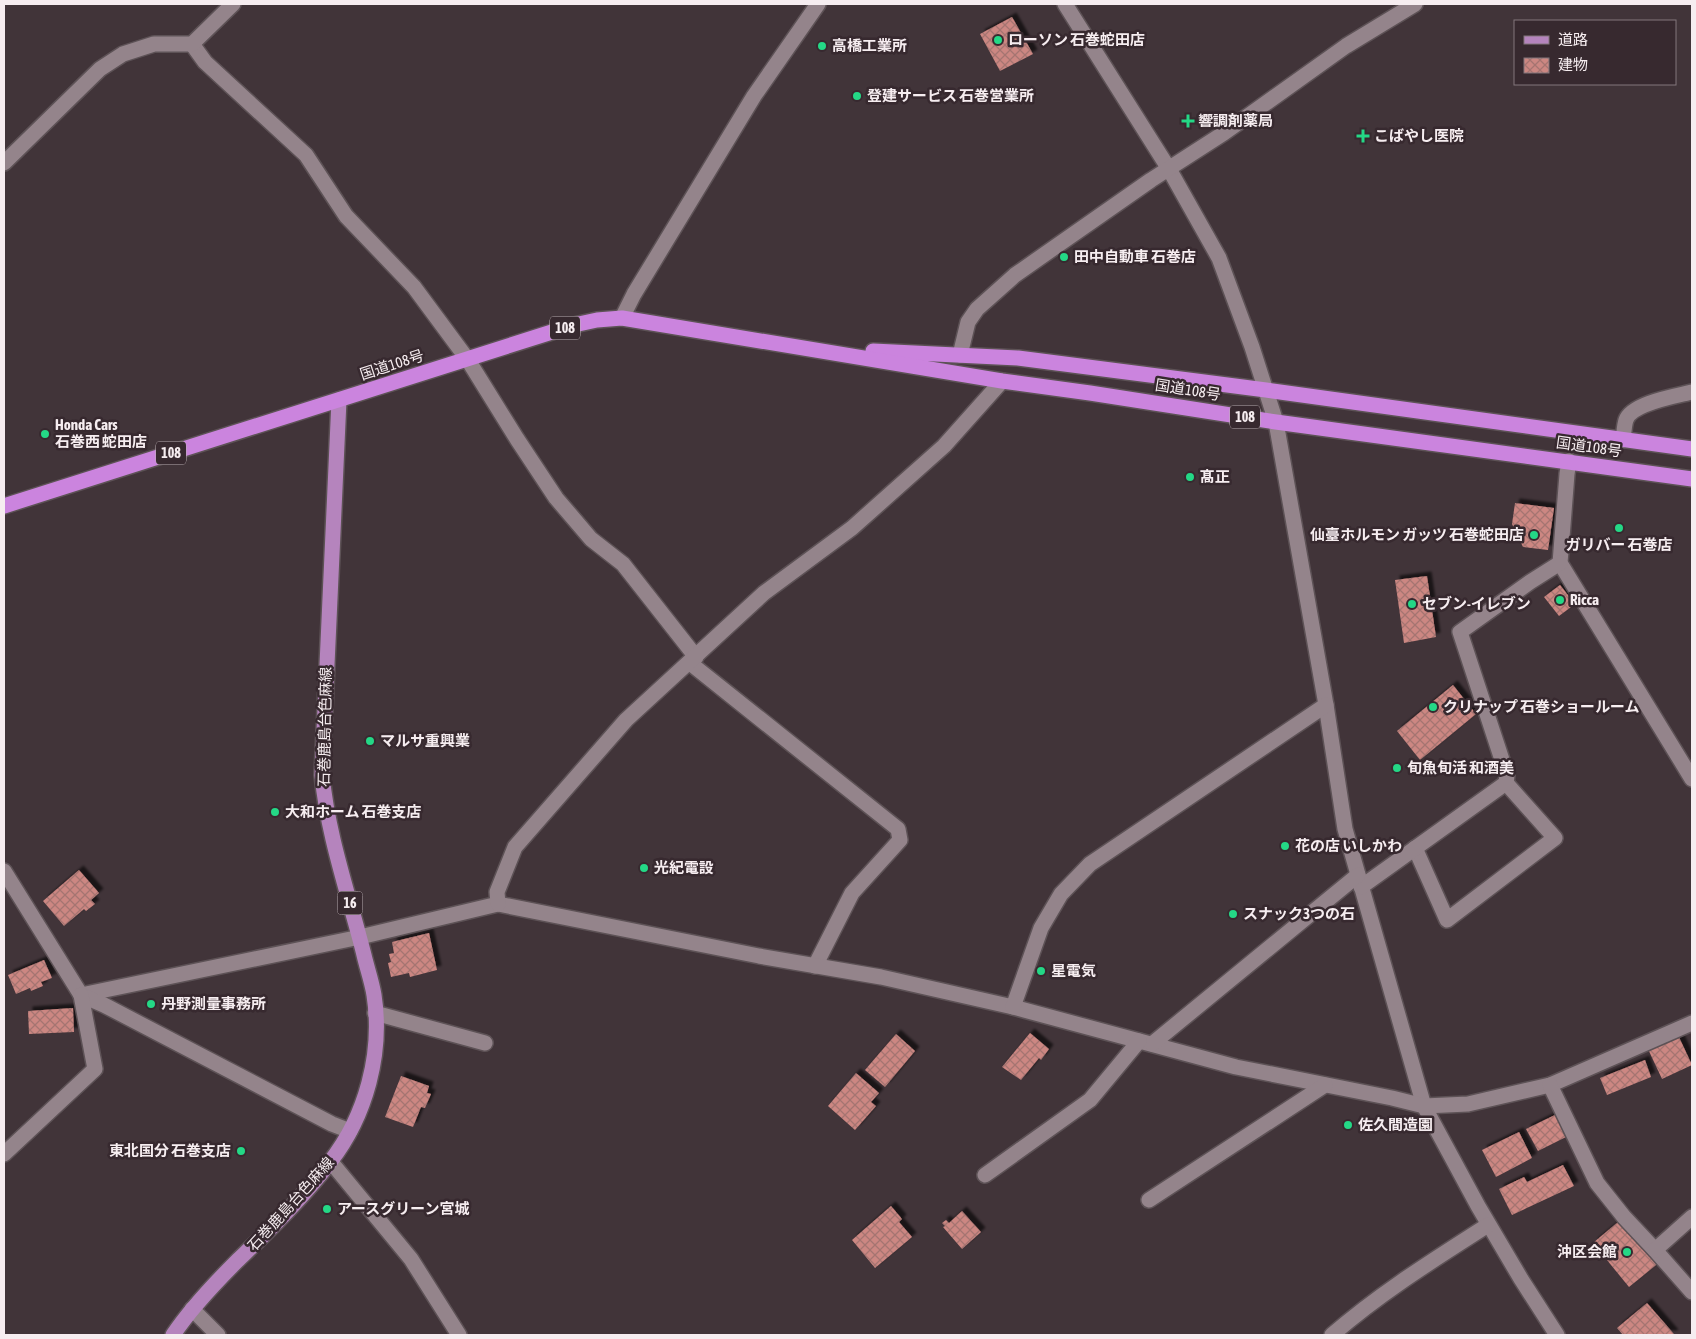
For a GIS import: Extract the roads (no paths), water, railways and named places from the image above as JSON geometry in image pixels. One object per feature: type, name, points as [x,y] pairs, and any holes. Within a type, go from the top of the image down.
[{"type":"highway","name":"国道108号","points":[[4,506],[574,325],[597,320],[622,318],[1002,381],[1276,422],[1692,479]]},
{"type":"highway","name":"国道108号","points":[[799,348],[1018,358],[1692,449]]},
{"type":"main road","name":"石巻鹿島台色麻線","points":[[173,1335],[216,1281],[294,1204],[331,1162],[350,1131],[369,1086],[376,1040],[374,996],[360,937],[336,853],[325,806],[322,775],[339,400]]},
{"type":"street","points":[[4,163],[100,69],[123,54],[154,44],[192,44],[233,4]]},
{"type":"street","points":[[622,318],[634,294],[754,96],[818,4]]},
{"type":"street","points":[[1065,4],[1169,169],[1219,258],[1276,422],[1326,705],[1345,829],[1424,1106],[1488,1224],[1557,1335]]},
{"type":"street","points":[[960,355],[968,322],[977,309],[1008,281],[1056,245],[1224,134],[1346,46],[1414,4]]},
{"type":"street","points":[[192,44],[205,62],[306,155],[346,216],[414,287],[468,360],[556,498],[591,539],[623,564],[693,660],[898,829],[900,840],[852,893],[815,966]]},
{"type":"street","points":[[498,904],[497,892],[515,847],[626,720],[764,593],[852,528],[944,446],[1002,381]]},
{"type":"street","points":[[1623,440],[1626,420],[1631,411],[1647,404],[1692,392]]},
{"type":"street","points":[[1569,461],[1560,563],[1692,779]]},
{"type":"street","points":[[985,1175],[1090,1100],[1146,1043],[1360,881],[1415,848],[1506,783],[1507,775],[1460,632],[1560,563]]},
{"type":"street","points":[[1013,1007],[1041,928],[1061,894],[1090,864],[1326,705]]},
{"type":"street","points":[[1415,848],[1447,920],[1555,838],[1506,783]]},
{"type":"street","points":[[4,870],[81,995],[95,1069],[4,1154]]},
{"type":"street","points":[[81,995],[360,937],[498,904],[759,956],[881,977],[1013,1007],[1236,1067],[1424,1106],[1468,1104],[1550,1084],[1692,1023]]},
{"type":"street","points":[[81,995],[104,1005],[324,1120],[350,1131]]},
{"type":"street","points":[[375,1014],[484,1043]]},
{"type":"street","points":[[1150,1200],[1325,1084]]},
{"type":"street","points":[[1550,1084],[1597,1183],[1624,1217],[1692,1292]]},
{"type":"street","points":[[331,1162],[411,1258],[459,1335]]},
{"type":"street","points":[[1655,1250],[1692,1217]]},
{"type":"street","points":[[1332,1335],[1391,1288],[1488,1224]]},
{"type":"street","points":[[192,1309],[218,1335]]},
{"type":"place","name":"ローソン 石巻蛇田店","points":[[998,40]]},
{"type":"place","name":"高橋工業所","points":[[822,46]]},
{"type":"place","name":"登建サービス 石巻営業所","points":[[857,96]]},
{"type":"place","name":"響調剤薬局","points":[[1188,121]]},
{"type":"place","name":"こばやし医院","points":[[1363,136]]},
{"type":"place","name":"田中自動車 石巻店","points":[[1064,257]]},
{"type":"place","name":"Honda Cars 石巻西 蛇田店","points":[[45,434]]},
{"type":"place","name":"髙正","points":[[1190,477]]},
{"type":"place","name":"ガリバー 石巻店","points":[[1619,528]]},
{"type":"place","name":"仙臺ホルモン ガッツ 石巻蛇田店","points":[[1534,535]]},
{"type":"place","name":"Ricca","points":[[1560,600]]},
{"type":"place","name":"セブン-イレブン","points":[[1412,604]]},
{"type":"place","name":"クリナップ 石巻ショールーム","points":[[1433,707]]},
{"type":"place","name":"マルサ重興業","points":[[370,741]]},
{"type":"place","name":"旬魚旬活 和酒美","points":[[1397,768]]},
{"type":"place","name":"大和ホーム 石巻支店","points":[[275,812]]},
{"type":"place","name":"花の店 いしかわ","points":[[1285,846]]},
{"type":"place","name":"光紀電設","points":[[644,868]]},
{"type":"place","name":"スナック3つの石","points":[[1233,914]]},
{"type":"place","name":"星電気","points":[[1041,971]]},
{"type":"place","name":"丹野測量事務所","points":[[151,1004]]},
{"type":"place","name":"佐久間造園","points":[[1348,1125]]},
{"type":"place","name":"東北国分 石巻支店","points":[[241,1151]]},
{"type":"place","name":"アースグリーン宮城","points":[[327,1209]]},
{"type":"place","name":"沖区会館","points":[[1627,1252]]}]
